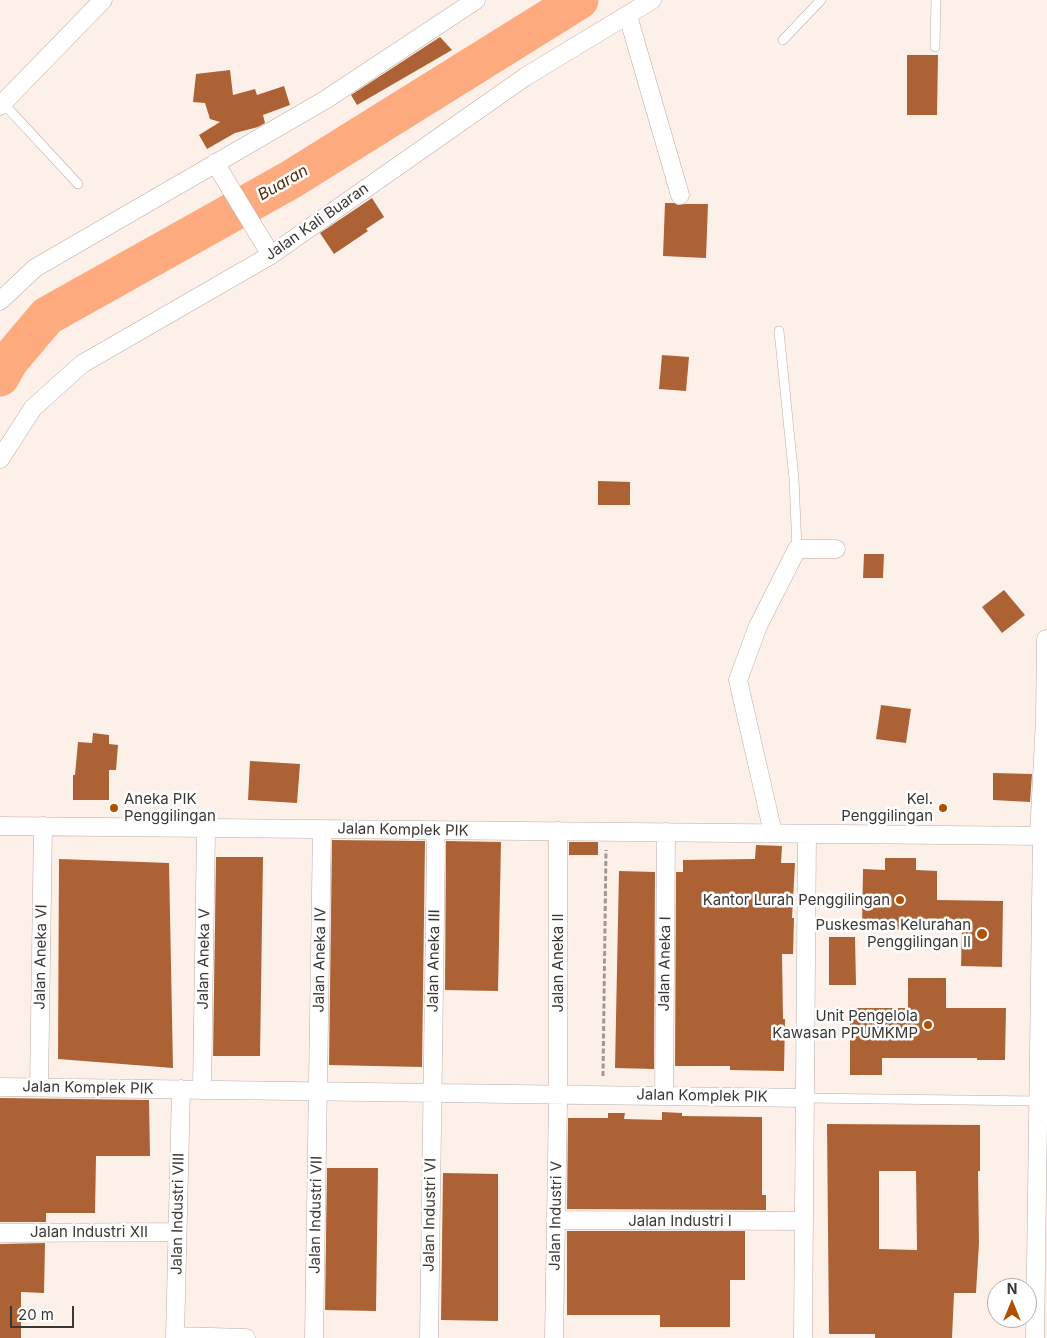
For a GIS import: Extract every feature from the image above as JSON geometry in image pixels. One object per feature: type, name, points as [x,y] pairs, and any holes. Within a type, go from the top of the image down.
[{"type":"street","points":[[1,104],[103,0]]},
{"type":"street","name":"Jalan Kali Buaran","points":[[0,459],[34,408],[82,364],[267,249],[525,77],[652,0]]},
{"type":"street","points":[[0,301],[34,268],[218,168],[325,100],[473,1]]},
{"type":"street","points":[[628,16],[680,195]]},
{"type":"street","points":[[218,168],[267,249]]},
{"type":"street","points":[[773,833],[738,680],[758,626],[797,549],[836,549]]},
{"type":"street","points":[[1035,1338],[1046,639]]},
{"type":"street","name":"Jalan Komplek PIK","points":[[0,826],[1043,836]]},
{"type":"street","name":"Jalan Aneka VI","points":[[39,1087],[43,826]]},
{"type":"street","name":"Jalan Aneka V","points":[[202,1090],[206,828]]},
{"type":"street","name":"Jalan Aneka IV","points":[[318,1091],[322,829]]},
{"type":"street","name":"Jalan Aneka III","points":[[432,1093],[436,845],[434,830]]},
{"type":"street","name":"Jalan Aneka II","points":[[558,831],[558,1094]]},
{"type":"street","name":"Jalan Aneka I","points":[[664,1096],[666,832]]},
{"type":"street","points":[[803,1338],[807,834]]},
{"type":"street","name":"Jalan Komplek PIK","points":[[0,1087],[805,1098]]},
{"type":"street","name":"Jalan Industri VIII","points":[[175,1337],[180,1089]]},
{"type":"street","name":"Jalan Industri VII","points":[[314,1338],[318,1091]]},
{"type":"street","name":"Jalan Industri VI","points":[[429,1338],[432,1093]]},
{"type":"street","name":"Jalan Industri V","points":[[554,1338],[558,1094]]},
{"type":"street","name":"Jalan Industri I","points":[[556,1220],[804,1222]]},
{"type":"street","name":"Jalan Industri XII","points":[[0,1233],[177,1232]]},
{"type":"street","points":[[175,1337],[246,1338]]},
{"type":"lane","points":[[783,40],[821,0]]},
{"type":"lane","points":[[935,46],[936,0]]},
{"type":"lane","points":[[1,104],[78,184]]},
{"type":"lane","points":[[779,331],[794,479],[797,549]]},
{"type":"lane","points":[[805,1098],[1038,1101]]},
{"type":"path","points":[[602,1095],[606,832]]},
{"type":"building","points":[[440,37],[452,50],[357,105],[351,95]]},
{"type":"building","points":[[907,55],[938,55],[937,115],[907,115]]},
{"type":"building","points":[[230,70],[233,95],[255,89],[257,95],[284,86],[290,105],[263,115],[265,123],[258,127],[235,133],[207,149],[199,135],[220,122],[210,119],[205,103],[193,102],[196,74]]},
{"type":"building","points":[[372,198],[384,217],[366,229],[368,231],[334,254],[320,233]]},
{"type":"building","points":[[665,203],[678,205],[708,204],[706,258],[663,256]]},
{"type":"building","points":[[662,355],[689,357],[686,391],[659,389]]},
{"type":"building","points":[[598,481],[630,482],[630,505],[598,505]]},
{"type":"building","points":[[864,554],[884,554],[883,578],[863,578]]},
{"type":"building","points":[[1004,590],[1025,615],[1002,633],[982,607]]},
{"type":"building","points":[[881,705],[911,709],[906,743],[876,739]]},
{"type":"building","points":[[93,733],[109,735],[109,744],[118,745],[116,770],[109,770],[109,800],[73,800],[73,775],[75,775],[78,742],[92,743]]},
{"type":"building","points":[[250,761],[300,764],[297,803],[248,800]]},
{"type":"building","points":[[993,773],[1032,774],[1030,802],[993,800]]},
{"type":"building","points":[[332,840],[425,841],[422,1067],[329,1065]]},
{"type":"building","points":[[446,841],[501,842],[498,991],[445,990]]},
{"type":"building","points":[[569,842],[598,842],[598,855],[569,855]]},
{"type":"building","points":[[756,845],[782,846],[781,863],[795,863],[792,918],[794,918],[793,954],[782,954],[783,1019],[785,1019],[784,1071],[730,1070],[730,1066],[675,1066],[676,872],[683,872],[683,860],[755,859]]},
{"type":"building","points":[[216,857],[263,857],[260,1056],[213,1056]]},
{"type":"building","points":[[885,858],[916,858],[916,870],[937,871],[937,900],[1003,901],[1002,967],[961,966],[962,930],[862,929],[863,869],[885,870]]},
{"type":"building","points":[[59,859],[169,863],[173,1068],[58,1059]]},
{"type":"building","points":[[619,871],[655,872],[654,1069],[615,1068]]},
{"type":"building","points":[[829,937],[855,937],[856,985],[829,985]]},
{"type":"building","name":"Unit Pengelola Kawasan PPUMKMP","points":[[908,978],[946,978],[946,1008],[1006,1008],[1005,1060],[977,1060],[977,1058],[882,1058],[882,1075],[850,1075],[850,1008],[908,1008]]},
{"type":"building","points":[[0,1098],[149,1100],[150,1156],[96,1156],[95,1213],[46,1213],[46,1222],[0,1222]]},
{"type":"building","points":[[662,1112],[682,1113],[682,1116],[762,1117],[762,1195],[766,1195],[766,1210],[567,1209],[568,1118],[608,1118],[608,1113],[625,1113],[624,1119],[662,1120]]},
{"type":"building","points":[[827,1124],[980,1125],[980,1171],[978,1171],[979,1243],[976,1293],[954,1293],[952,1338],[875,1338],[875,1334],[829,1334]],"holes":[[[879,1171],[916,1171],[917,1250],[879,1249]]]},
{"type":"building","points":[[327,1168],[378,1168],[376,1311],[325,1310]]},
{"type":"building","points":[[443,1173],[498,1174],[498,1321],[441,1320]]},
{"type":"building","points":[[567,1231],[745,1231],[745,1280],[730,1280],[730,1327],[660,1327],[660,1315],[567,1315]]},
{"type":"building","points":[[45,1243],[44,1293],[21,1292],[21,1338],[0,1338],[0,1244]]},
{"type":"waterway","name":"Buaran","points":[[0,377],[9,361],[47,316],[290,180],[579,0]]},
{"type":"place","name":"Aneka PIK Penggilingan","points":[[114,808]]},
{"type":"place","name":"Kel. Penggilingan","points":[[943,808]]},
{"type":"place","name":"Kantor Lurah Penggilingan","points":[[900,900]]},
{"type":"place","name":"Puskesmas Kelurahan Penggilingan II","points":[[982,934]]},
{"type":"place","name":"Unit Pengelola Kawasan PPUMKMP","points":[[928,1025]]}]
